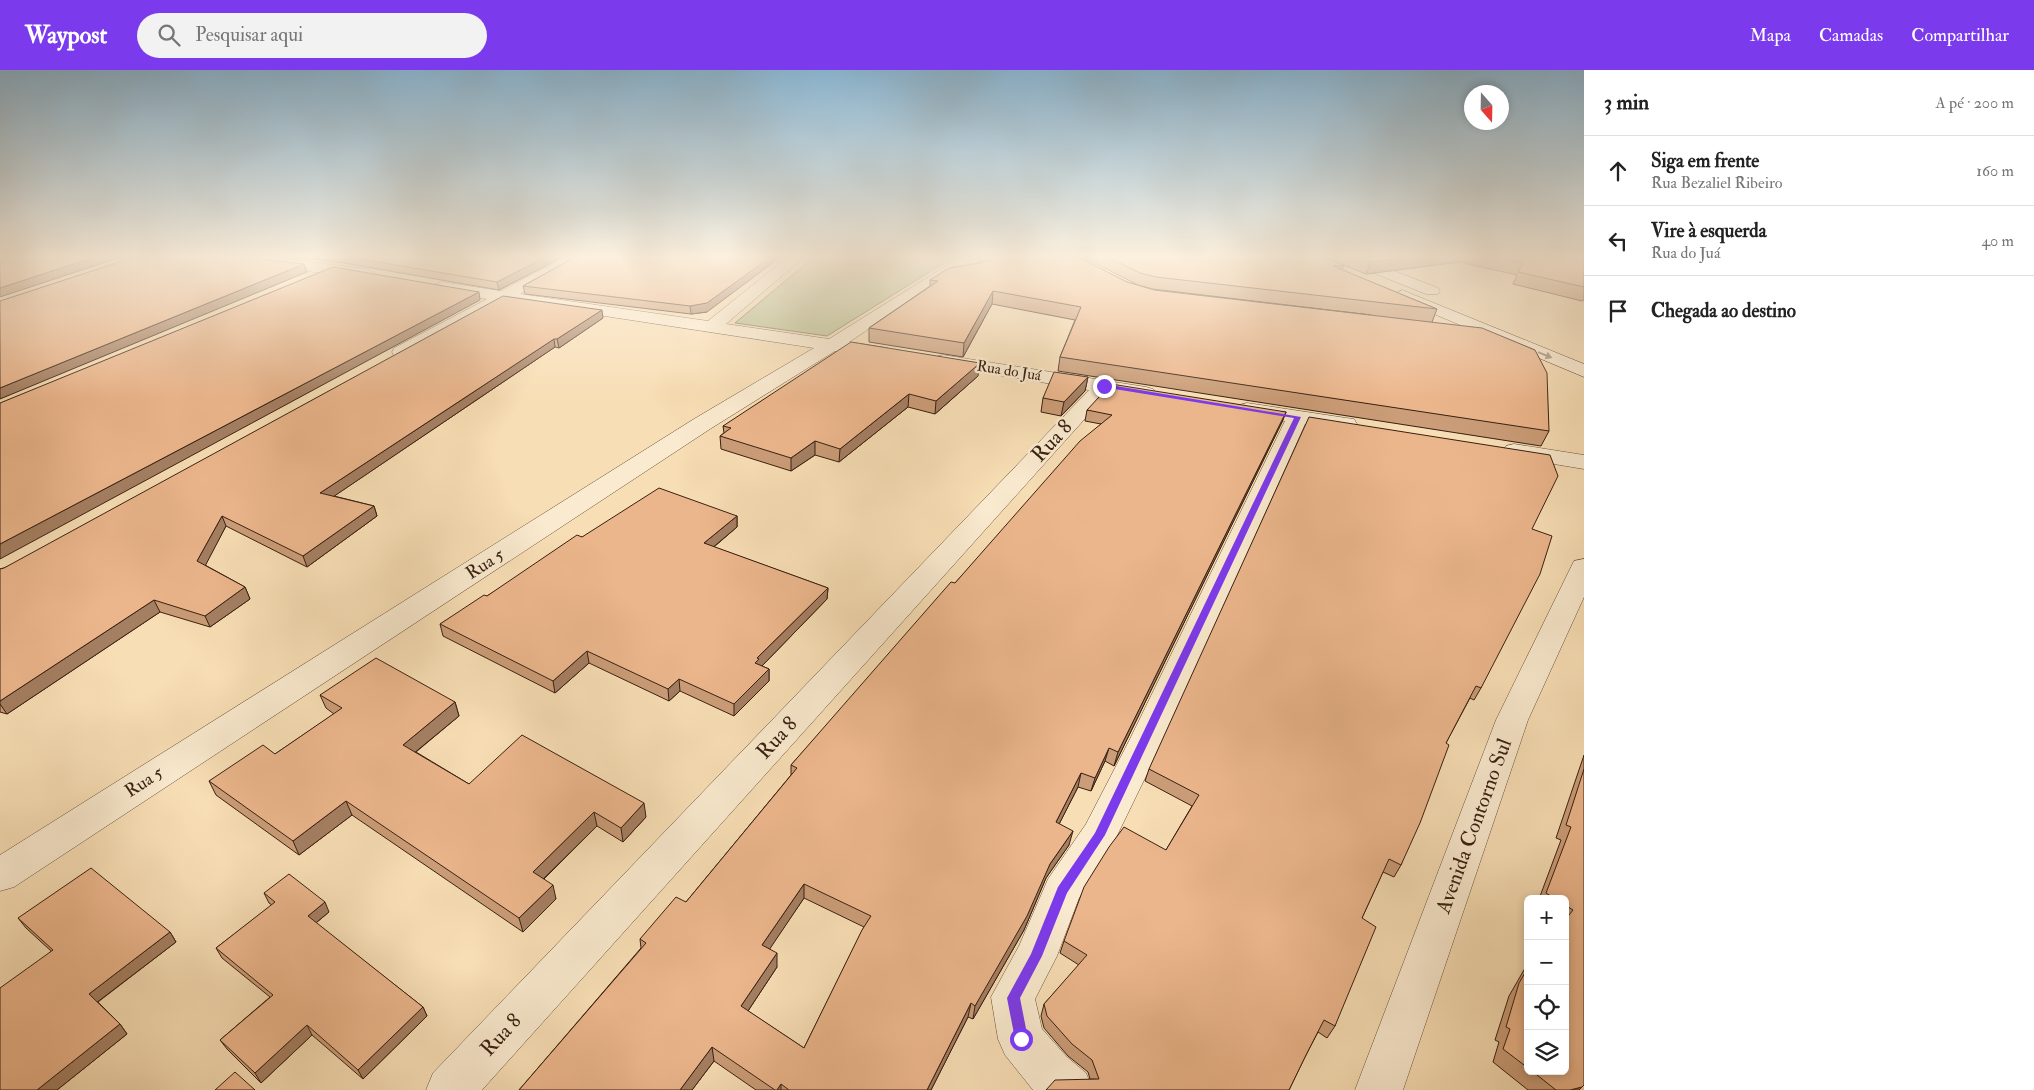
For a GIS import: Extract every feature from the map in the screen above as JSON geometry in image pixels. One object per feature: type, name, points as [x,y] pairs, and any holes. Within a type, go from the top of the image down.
[{"type":"street","points":[[380,363],[489,304]]},
{"type":"street","name":"Rua do Juá","points":[[547,304],[833,344],[1162,395]]},
{"type":"street","points":[[712,327],[740,304]]},
{"type":"street","name":"Rua 5","points":[[0,875],[702,424],[897,304]]},
{"type":"street","points":[[1430,304],[1504,338],[1584,371]]},
{"type":"street","points":[[1460,304],[1490,314]]},
{"type":"street","points":[[1448,331],[1504,338]]},
{"type":"street","name":"Rua 8","points":[[450,1090],[1104,386]]},
{"type":"street","points":[[1230,406],[1367,428]]},
{"type":"street","points":[[1070,1090],[1050,1074],[1021,1039],[1013,998],[1036,956],[1062,891],[1099,835],[1134,766],[1298,417]]},
{"type":"street","points":[[1495,448],[1584,462]]},
{"type":"street","name":"Avenida Contorno Sul","points":[[1379,1090],[1512,720],[1584,568]]},
{"type":"green space","points":[[758,304],[879,304],[827,336],[735,323]]},
{"type":"building","points":[[0,304],[207,304],[0,388]]},
{"type":"building","points":[[243,304],[457,304],[0,544],[0,403]]},
{"type":"building","points":[[489,304],[557,304],[602,310],[557,339],[554,339],[320,493],[374,506],[303,556],[222,516],[197,561],[245,587],[205,616],[154,600],[0,701],[0,569]]},
{"type":"building","points":[[670,304],[704,304],[690,306]]},
{"type":"building","points":[[905,304],[986,304],[964,343],[869,328]]},
{"type":"building","points":[[1062,304],[1271,304],[1482,328],[1535,350],[1547,373],[1549,431],[1060,357],[1081,307]]},
{"type":"building","points":[[1390,304],[1424,304],[1437,309]]},
{"type":"building","points":[[851,342],[980,363],[936,401],[909,394],[840,449],[815,441],[791,458],[720,436],[731,428],[723,426]]},
{"type":"building","points":[[1054,372],[1088,377],[1064,402],[1043,398]]},
{"type":"building","points":[[1111,384],[1286,412],[1118,752],[1109,748],[1095,778],[1081,773],[1056,822],[1073,831],[1050,864],[1027,916],[975,1006],[971,1003],[927,1090],[789,1090],[781,1084],[775,1090],[712,1047],[680,1090],[519,1090],[646,943],[640,939],[676,897],[686,902],[797,768],[791,765],[951,582],[955,583],[1080,441],[1112,415],[1087,410]],"holes":[[[804,884],[871,916],[862,930],[804,1048],[741,1006],[777,953],[762,945]]]},
{"type":"building","points":[[1309,417],[1550,455],[1558,476],[1532,529],[1552,536],[1540,574],[1481,688],[1476,686],[1446,743],[1449,745],[1420,823],[1401,865],[1389,859],[1362,918],[1376,927],[1335,1026],[1324,1020],[1289,1090],[1046,1090],[1055,1080],[1099,1079],[1092,1060],[1072,1044],[1047,1016],[1044,1004],[1087,955],[1064,941],[1084,887],[1109,847],[1124,827],[1166,850],[1199,795],[1149,769]]},
{"type":"building","points":[[659,488],[737,516],[704,543],[828,588],[757,658],[759,659],[755,663],[769,669],[734,704],[679,679],[668,689],[587,651],[553,681],[440,624],[484,595],[487,596],[577,535],[582,537]]},
{"type":"building","points":[[376,658],[455,702],[403,745],[469,784],[522,735],[644,803],[621,828],[594,812],[533,872],[553,885],[519,918],[346,801],[293,841],[209,781],[263,745],[275,754],[342,708],[320,695]]},
{"type":"building","points":[[1584,769],[1584,1085],[1570,1090],[1556,1090],[1537,1075],[1569,1075],[1569,915],[1573,910],[1569,908],[1569,895],[1549,895],[1546,893],[1571,827],[1566,825]]},
{"type":"building","points":[[91,868],[170,932],[89,994],[120,1024],[37,1090],[0,1090],[0,988],[53,950],[18,918]]},
{"type":"building","points":[[289,874],[325,902],[308,916],[423,1007],[358,1070],[307,1025],[255,1073],[220,1040],[273,995],[216,948],[275,902],[264,893]]},
{"type":"building","points":[[1524,975],[1524,1065],[1503,1049],[1510,1029],[1506,1027],[1519,983]]},
{"type":"building","points":[[235,1072],[255,1090],[215,1090]]},
{"type":"route","points":[[1021,1039],[1013,998],[1036,956],[1062,891],[1099,835],[1298,417],[1104,386]]}]
